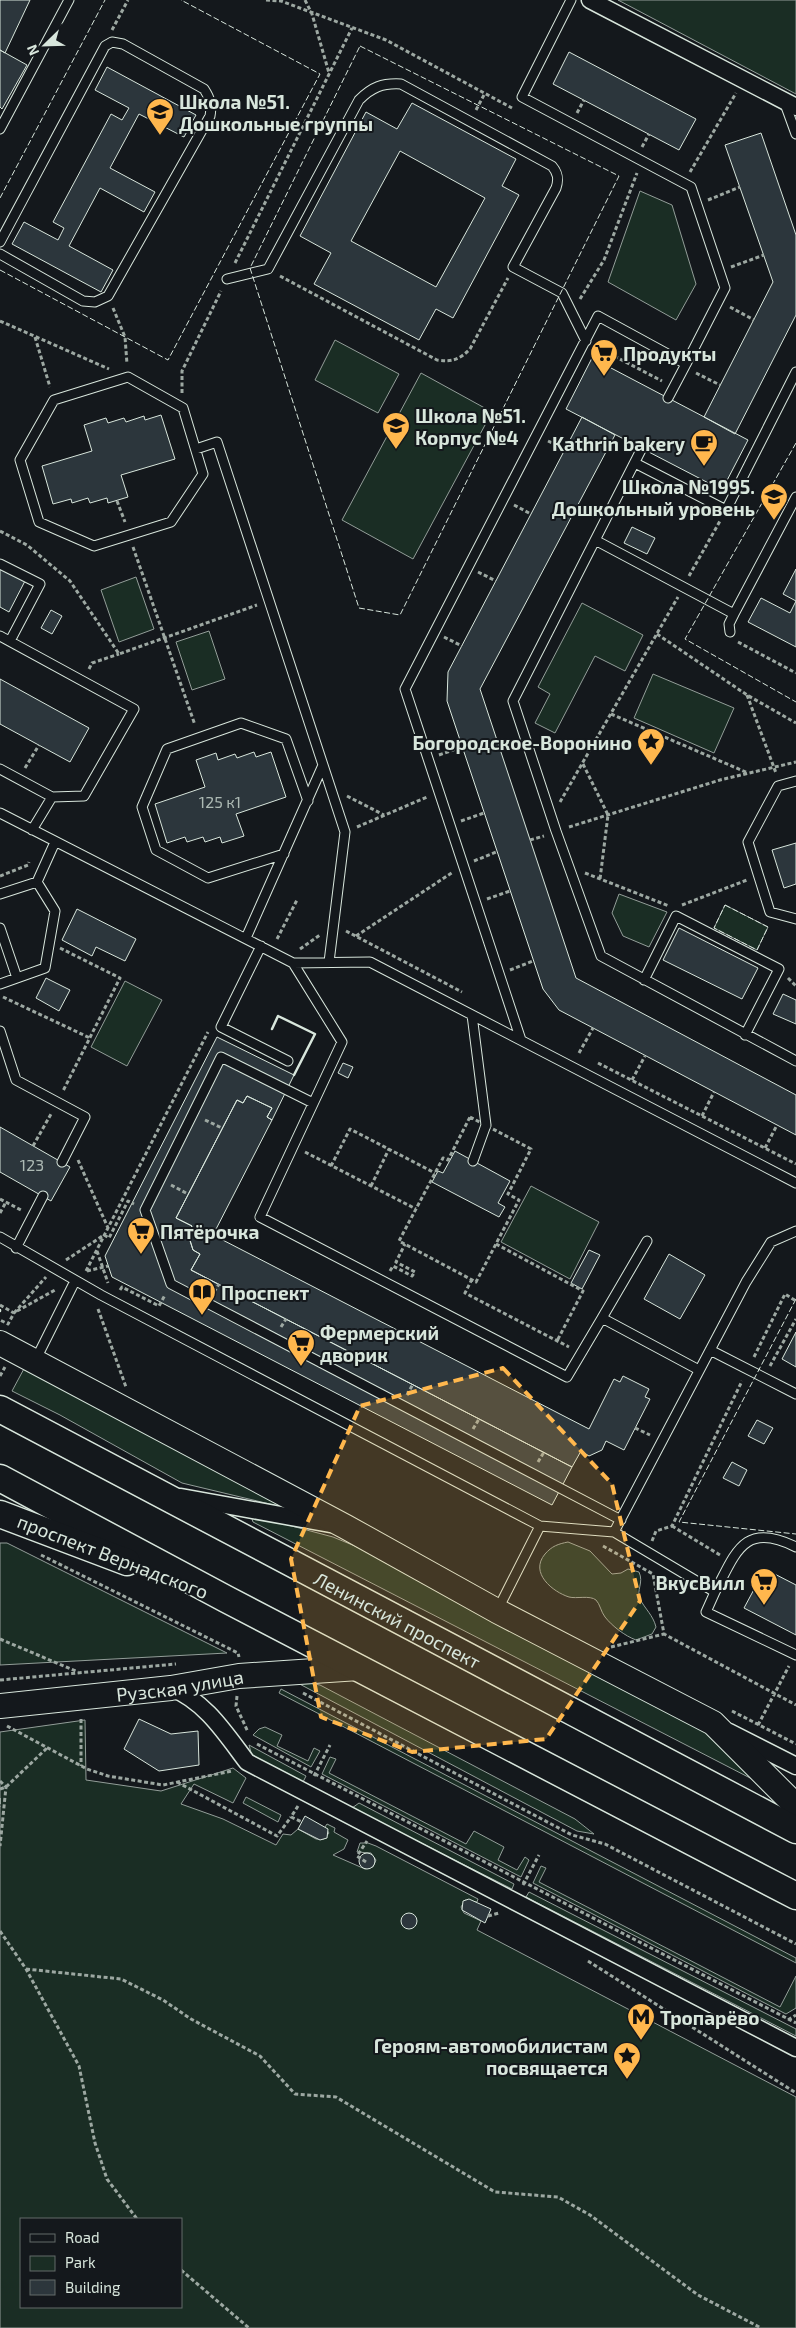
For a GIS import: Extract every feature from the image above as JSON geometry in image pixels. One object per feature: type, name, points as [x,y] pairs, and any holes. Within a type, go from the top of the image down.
[{"type":"main road","points":[[0,1343],[346,1527],[497,1611],[713,1723],[796,1806]]},
{"type":"main road","name":"Ленинский проспект","points":[[0,1409],[796,1830]]},
{"type":"main road","points":[[0,1478],[226,1599],[796,1896]]},
{"type":"main road","name":"проспект Вернадского","points":[[0,1514],[226,1599]]},
{"type":"main road","name":"Рузская улица","points":[[0,1706],[171,1688],[238,1676],[359,1668]]},
{"type":"street","points":[[590,0],[790,104]]},
{"type":"street","points":[[157,1493],[346,1527]]},
{"type":"street","points":[[171,1688],[192,1698],[208,1712],[247,1762],[796,2048]]},
{"type":"street","points":[[713,1723],[796,1766]]},
{"type":"lane","points":[[0,129],[69,0]]},
{"type":"lane","points":[[571,0],[522,97],[691,187],[725,288],[668,398]]},
{"type":"lane","points":[[0,242],[104,46],[112,42],[123,44],[204,89],[209,96],[212,107],[210,116],[108,296],[95,302],[82,302],[0,254]]},
{"type":"lane","points":[[228,279],[268,269],[359,100],[370,89],[386,83],[401,84],[552,166],[557,172],[558,181],[556,188],[514,267],[562,293],[586,341]]},
{"type":"lane","points":[[790,104],[796,134]]},
{"type":"lane","points":[[521,1040],[405,689],[598,316],[685,365]]},
{"type":"lane","points":[[635,463],[726,510],[796,372]]},
{"type":"lane","points":[[128,378],[183,408],[203,474],[171,522],[94,546],[39,522],[20,460],[54,400],[128,378]]},
{"type":"lane","points":[[196,449],[217,442],[345,832],[329,962]]},
{"type":"lane","points":[[642,448],[513,701],[551,818],[601,956],[796,1061]]},
{"type":"lane","points":[[730,632],[729,624],[796,497]]},
{"type":"lane","points":[[595,540],[734,614]]},
{"type":"lane","points":[[0,564],[40,584],[10,642]]},
{"type":"lane","points":[[0,636],[134,709],[84,796],[52,797],[0,769]]},
{"type":"lane","points":[[284,854],[208,878],[156,850],[142,807],[167,749],[241,722],[286,739],[308,800]]},
{"type":"lane","points":[[246,938],[323,765]]},
{"type":"lane","points":[[796,781],[778,786],[748,842],[770,912],[796,919]]},
{"type":"lane","points":[[32,830],[52,797]]},
{"type":"lane","points":[[0,813],[293,963],[370,962],[796,1183]]},
{"type":"lane","points":[[0,894],[37,882],[55,842]]},
{"type":"lane","points":[[0,984],[45,968],[48,942],[55,911],[37,882]]},
{"type":"lane","points":[[644,980],[676,916],[779,969],[745,1035]]},
{"type":"lane","points":[[0,928],[17,978]]},
{"type":"lane","points":[[261,946],[221,1027],[288,1060]]},
{"type":"lane","points":[[293,963],[342,1042],[260,1217],[567,1377],[646,1242]]},
{"type":"lane","points":[[472,1015],[486,1125],[473,1161]]},
{"type":"lane","points":[[0,1031],[16,1080],[86,1118],[64,1158]]},
{"type":"lane","points":[[313,1103],[222,1057],[145,1210],[171,1284],[621,1520]]},
{"type":"lane","points":[[16,1248],[43,1196]]},
{"type":"lane","points":[[614,1532],[746,1282],[772,1242],[796,1232]]},
{"type":"lane","points":[[0,1237],[16,1248],[101,1295],[540,1526],[614,1532],[715,1592]]},
{"type":"lane","points":[[35,1361],[75,1281]]},
{"type":"lane","points":[[602,1318],[699,1370]]},
{"type":"lane","points":[[710,1350],[796,1394]]},
{"type":"lane","points":[[497,1611],[540,1526]]},
{"type":"lane","points":[[796,1547],[768,1537],[749,1540],[738,1549],[706,1612],[796,1655]]},
{"type":"path","points":[[104,46],[128,0]]},
{"type":"path","points":[[266,0],[281,1],[386,40],[516,110],[522,97]]},
{"type":"path","points":[[305,0],[312,14],[329,74]]},
{"type":"path","points":[[183,408],[182,371],[352,28]]},
{"type":"path","points":[[684,183],[738,91]]},
{"type":"path","points":[[470,122],[485,93]]},
{"type":"path","points":[[572,312],[604,260],[641,161]]},
{"type":"path","points":[[697,204],[740,188]]},
{"type":"path","points":[[720,272],[764,255]]},
{"type":"path","points":[[268,269],[437,360],[451,362],[461,358],[470,349],[514,267]]},
{"type":"path","points":[[0,321],[128,378],[125,337],[108,296]]},
{"type":"path","points":[[718,301],[754,320]]},
{"type":"path","points":[[35,336],[54,400]]},
{"type":"path","points":[[586,341],[674,387]]},
{"type":"path","points":[[685,365],[720,385]]},
{"type":"path","points":[[536,435],[566,450]]},
{"type":"path","points":[[118,500],[200,737]]},
{"type":"path","points":[[503,500],[531,514]]},
{"type":"path","points":[[551,818],[726,510]]},
{"type":"path","points":[[0,531],[27,545],[70,581],[119,654]]},
{"type":"path","points":[[468,567],[496,581]]},
{"type":"path","points":[[92,663],[270,600]]},
{"type":"path","points":[[730,632],[737,642],[796,672]]},
{"type":"path","points":[[657,634],[747,694],[796,722]]},
{"type":"path","points":[[747,694],[775,766],[778,786]]},
{"type":"path","points":[[611,714],[748,773]]},
{"type":"path","points":[[18,779],[39,745]]},
{"type":"path","points":[[428,758],[462,747]]},
{"type":"path","points":[[530,840],[748,773],[796,762]]},
{"type":"path","points":[[582,763],[608,815],[600,879]]},
{"type":"path","points":[[340,792],[385,815]]},
{"type":"path","points":[[345,832],[439,792]]},
{"type":"path","points":[[449,826],[484,813]]},
{"type":"path","points":[[356,936],[462,866],[496,852]]},
{"type":"path","points":[[0,871],[2,876],[28,865]]},
{"type":"path","points":[[568,866],[674,908],[759,876]]},
{"type":"path","points":[[475,903],[510,891]]},
{"type":"path","points":[[276,940],[297,900]]},
{"type":"path","points":[[33,1146],[58,1102],[120,978],[48,942]]},
{"type":"path","points":[[499,974],[533,961]]},
{"type":"path","points":[[0,996],[90,1038]]},
{"type":"path","points":[[86,1272],[212,1025]]},
{"type":"path","points":[[579,1053],[593,1028]]},
{"type":"path","points":[[632,1080],[645,1056]]},
{"type":"path","points":[[702,1116],[714,1092]]},
{"type":"path","points":[[193,1114],[222,1128]]},
{"type":"path","points":[[470,1117],[531,1149],[508,1194],[519,1200],[476,1282],[399,1242],[435,1173],[443,1158],[448,1160],[470,1117]]},
{"type":"path","points":[[765,1148],[777,1125]]},
{"type":"path","points":[[331,1166],[350,1128],[435,1173]]},
{"type":"path","points":[[371,1186],[389,1149]]},
{"type":"path","points":[[311,1155],[416,1209]]},
{"type":"path","points":[[64,1158],[78,1160],[108,1228]]},
{"type":"path","points":[[160,1180],[188,1194]]},
{"type":"path","points":[[0,1199],[33,1216]]},
{"type":"path","points":[[104,1235],[109,1238],[128,1201]]},
{"type":"path","points":[[0,1213],[6,1202]]},
{"type":"path","points":[[385,1282],[393,1266],[412,1276],[415,1272],[396,1262],[405,1244]]},
{"type":"path","points":[[496,1244],[583,1291],[557,1341]]},
{"type":"path","points":[[96,1250],[108,1283]]},
{"type":"path","points":[[86,1272],[108,1266]]},
{"type":"path","points":[[86,1272],[93,1276]]},
{"type":"path","points":[[100,1280],[164,1313]]},
{"type":"path","points":[[472,1280],[465,1293],[570,1348]]},
{"type":"path","points":[[108,1283],[96,1304],[127,1388]]},
{"type":"path","points":[[122,1287],[159,1306]]},
{"type":"path","points":[[672,1526],[785,1294],[796,1301]]},
{"type":"path","points":[[0,1305],[14,1313],[8,1324],[0,1320]]},
{"type":"path","points":[[764,1377],[796,1319]]},
{"type":"path","points":[[640,1566],[656,1530],[672,1526],[731,1562]]},
{"type":"path","points":[[574,1529],[653,1574],[664,1634]]},
{"type":"path","points":[[33,1551],[238,1653],[239,1658],[229,1659]]},
{"type":"path","points":[[610,1647],[664,1634],[774,1695],[796,1705]]},
{"type":"path","points":[[0,1639],[80,1673]]},
{"type":"path","points":[[758,1725],[796,1655]]},
{"type":"path","points":[[0,1680],[179,1664]]},
{"type":"path","points":[[302,1692],[572,1835],[605,1844],[796,1944]]},
{"type":"path","points":[[236,1706],[248,1733]]},
{"type":"path","points":[[80,1712],[81,1766]]},
{"type":"path","points":[[0,1723],[81,1766],[108,1776],[163,1785],[233,1771]]},
{"type":"path","points":[[252,1742],[787,2020],[796,2022]]},
{"type":"path","points":[[314,1774],[330,1745]]},
{"type":"path","points":[[0,1789],[6,1787],[47,1748]]},
{"type":"path","points":[[0,1781],[6,1787]]},
{"type":"path","points":[[176,1782],[277,1836],[299,1803],[303,1805]]},
{"type":"path","points":[[0,1846],[6,1787]]},
{"type":"path","points":[[291,1817],[302,1822]]},
{"type":"path","points":[[360,1834],[368,1839],[357,1856],[366,1862]]},
{"type":"path","points":[[521,1889],[539,1855]]},
{"type":"path","points":[[0,1931],[26,1969],[79,2066],[95,2143],[107,2179],[136,2218]]},
{"type":"path","points":[[585,1959],[796,2093]]},
{"type":"path","points":[[26,1969],[121,1979],[163,2000],[191,2019],[260,2056],[295,2094],[336,2097],[495,2192],[558,2197],[590,2215],[698,2294],[761,2328]]},
{"type":"path","points":[[787,2020],[796,2015]]},
{"type":"path","points":[[182,2271],[248,2328]]},
{"type":"highlighted area","points":[[503,1368],[612,1484],[640,1601],[546,1739],[412,1752],[321,1717],[291,1559],[360,1406]]},
{"type":"green space","points":[[618,0],[796,0],[796,94]]},
{"type":"green space","points":[[640,191],[672,205],[696,284],[676,320],[608,282]]},
{"type":"green space","points":[[335,340],[399,374],[378,413],[315,380]]},
{"type":"green space","points":[[421,373],[492,412],[413,559],[342,520]]},
{"type":"green space","points":[[136,577],[154,629],[119,642],[101,590]]},
{"type":"green space","points":[[582,603],[643,635],[625,671],[595,656],[555,733],[535,723],[550,694],[538,687]]},
{"type":"green space","points":[[209,631],[225,679],[192,690],[176,642]]},
{"type":"green space","points":[[653,674],[734,708],[714,753],[634,718]]},
{"type":"green space","points":[[619,894],[667,912],[649,947],[623,936],[612,913]]},
{"type":"green space","points":[[725,905],[768,927],[757,950],[714,928]]},
{"type":"green space","points":[[125,981],[162,1000],[127,1066],[91,1047]]},
{"type":"green space","points":[[531,1186],[599,1222],[570,1279],[501,1242]]},
{"type":"green space","points":[[26,1365],[299,1511],[182,1483],[60,1415],[12,1391]]},
{"type":"green space","points":[[254,1516],[333,1537],[367,1551],[698,1724],[754,1780],[253,1522]]},
{"type":"green space","points":[[568,1542],[590,1551],[612,1574],[621,1573],[628,1569],[639,1572],[641,1580],[639,1596],[656,1627],[652,1634],[636,1640],[619,1630],[608,1620],[596,1600],[569,1597],[556,1591],[545,1581],[541,1575],[540,1568],[545,1554],[553,1547]]},
{"type":"green space","points":[[0,1543],[7,1543],[227,1653],[0,1665]]},
{"type":"green space","points":[[292,1680],[320,1685],[575,1819],[594,1834],[577,1831]]},
{"type":"green space","points":[[281,1689],[796,1958],[796,1963],[279,1693]]},
{"type":"green space","points":[[85,1720],[86,1780],[161,1791],[233,1768],[246,1778],[233,1803],[194,1784],[181,1804],[223,1819],[276,1845],[283,1834],[291,1835],[298,1829],[316,1839],[324,1839],[329,1833],[325,1827],[327,1824],[335,1828],[334,1832],[348,1840],[344,1849],[333,1855],[365,1869],[373,1867],[376,1860],[371,1853],[357,1852],[360,1843],[376,1846],[478,1899],[477,1902],[465,1900],[461,1907],[464,1913],[481,1921],[477,1930],[796,2097],[796,2328],[0,2328],[0,1732]]},
{"type":"green space","points":[[265,1727],[282,1735],[277,1746],[308,1761],[314,1748],[320,1751],[311,1767],[253,1735],[259,1729]]},
{"type":"green space","points":[[249,1745],[306,1776],[303,1782],[252,1756]]},
{"type":"green space","points":[[330,1757],[336,1759],[329,1773],[466,1844],[474,1831],[504,1847],[498,1860],[517,1870],[525,1857],[529,1860],[521,1877],[322,1774]]},
{"type":"green space","points":[[246,1797],[281,1815],[278,1822],[243,1803]]},
{"type":"green space","points":[[359,1803],[514,1884],[512,1889],[352,1808]]},
{"type":"green space","points":[[541,1866],[546,1868],[539,1882],[780,2007],[796,1976],[796,2008],[786,2014],[533,1883]]},
{"type":"green space","points":[[529,1892],[796,2029],[796,2036],[526,1897]]},
{"type":"building","points":[[0,0],[30,0],[5,53],[0,50]]},
{"type":"building","points":[[0,50],[27,65],[2,109],[0,107]]},
{"type":"building","points":[[569,52],[696,119],[679,150],[553,84]]},
{"type":"building","points":[[107,67],[196,115],[184,137],[139,114],[110,168],[155,192],[144,212],[100,188],[69,246],[113,270],[101,292],[12,244],[24,222],[58,240],[64,228],[53,222],[111,114],[122,120],[129,108],[95,90]]},
{"type":"building","points":[[412,103],[516,159],[502,186],[519,195],[453,318],[436,309],[419,340],[314,284],[331,253],[300,236],[366,112],[397,129]],"holes":[[[400,151],[485,198],[436,287],[351,241]]]},
{"type":"building","points":[[761,133],[796,235],[796,315],[735,434],[704,417],[773,282],[725,145]]},
{"type":"building","points":[[592,358],[748,440],[722,490],[566,409]]},
{"type":"building","points":[[161,415],[175,459],[121,475],[128,497],[108,503],[107,498],[90,503],[88,498],[72,503],[71,499],[53,504],[42,466],[92,451],[84,425],[106,418],[108,423],[124,418],[126,422],[144,416],[145,420]]},
{"type":"building","points":[[582,417],[615,435],[480,689],[576,978],[796,1095],[796,1135],[559,1010],[543,989],[447,701],[448,672]]},
{"type":"building","points":[[632,527],[655,538],[647,554],[624,543]]},
{"type":"building","points":[[0,569],[25,581],[9,612],[0,607]]},
{"type":"building","points":[[796,569],[796,601],[783,594]]},
{"type":"building","points":[[761,598],[790,613],[796,601],[796,647],[748,622]]},
{"type":"building","points":[[51,610],[62,616],[52,634],[41,628]]},
{"type":"building","points":[[0,679],[89,728],[70,762],[0,724]]},
{"type":"building","points":[[254,752],[256,757],[271,752],[286,797],[236,814],[244,836],[222,843],[220,837],[205,842],[203,837],[187,842],[185,837],[167,843],[155,804],[205,787],[196,760],[216,753],[218,760],[235,754],[237,758]]},
{"type":"building","points":[[796,843],[796,884],[784,888],[772,850]]},
{"type":"building","points":[[77,909],[136,939],[125,961],[96,947],[92,956],[62,940]]},
{"type":"building","points":[[679,928],[758,968],[742,999],[663,960]]},
{"type":"building","points":[[46,978],[70,990],[59,1011],[36,998]]},
{"type":"building","points":[[783,994],[796,1000],[796,1024],[773,1014]]},
{"type":"building","points":[[217,1037],[294,1075],[272,1120],[267,1117],[272,1108],[247,1096],[243,1103],[237,1100],[176,1218],[192,1226],[188,1234],[193,1250],[200,1254],[191,1270],[572,1467],[552,1505],[112,1277],[105,1256]]},
{"type":"building","points":[[343,1063],[353,1067],[348,1078],[338,1073]]},
{"type":"building","points":[[247,1096],[272,1108],[267,1117],[272,1120],[213,1235],[589,1429],[614,1379],[620,1382],[623,1376],[649,1389],[645,1397],[650,1399],[624,1450],[606,1441],[602,1450],[589,1456],[581,1451],[572,1467],[191,1270],[200,1254],[193,1250],[188,1234],[192,1226],[176,1218],[237,1100],[243,1103]]},
{"type":"building","points":[[0,1127],[70,1167],[51,1201],[0,1172]]},
{"type":"building","points":[[455,1151],[510,1181],[498,1203],[505,1207],[499,1217],[432,1182],[438,1171],[443,1173]]},
{"type":"building","points":[[589,1250],[600,1255],[582,1289],[571,1283]]},
{"type":"building","points":[[669,1254],[705,1275],[680,1319],[644,1299]]},
{"type":"building","points":[[796,1332],[796,1367],[782,1359]]},
{"type":"building","points":[[757,1420],[773,1428],[764,1444],[748,1436]]},
{"type":"building","points":[[732,1462],[747,1470],[739,1486],[723,1478]]},
{"type":"building","points":[[765,1569],[796,1585],[796,1635],[744,1608]]},
{"type":"building","points":[[139,1719],[171,1734],[198,1731],[199,1765],[159,1771],[124,1749]]},
{"type":"building","points":[[305,1816],[328,1829],[327,1838],[320,1840],[298,1829]]},
{"type":"building","points":[[364,1853],[370,1853],[375,1858],[373,1867],[364,1869],[359,1864],[359,1858]]},
{"type":"building","points":[[469,1899],[491,1909],[485,1923],[462,1910],[463,1901]]},
{"type":"building","points":[[406,1913],[412,1913],[417,1918],[415,1927],[406,1929],[401,1924],[401,1918]]},
{"type":"fence","points":[[0,198],[105,0]]},
{"type":"fence","points":[[0,270],[168,360],[320,74],[181,0]]},
{"type":"fence","points":[[360,46],[619,176],[400,615],[359,608],[250,268],[360,46]]},
{"type":"fence","points":[[796,443],[685,639],[796,702]]},
{"type":"fence","points":[[725,905],[768,927],[757,950],[714,928],[725,905]]},
{"type":"fence","points":[[796,1299],[679,1522],[796,1534]]},
{"type":"fence","points":[[0,1798],[0,1807]]},
{"type":"wall","points":[[272,1029],[278,1016],[315,1034],[294,1075]]},
{"type":"place","name":"Школа №51. Дошкольные группы","points":[[160,136]]},
{"type":"place","name":"Продукты","points":[[604,377]]},
{"type":"place","name":"Школа №51. Корпус №4","points":[[396,450]]},
{"type":"place","name":"Kathrin bakery","points":[[704,467]]},
{"type":"place","name":"Школа №1995. Дошкольный уровень","points":[[774,521]]},
{"type":"place","name":"Богородское-Воронино","points":[[651,766]]},
{"type":"place","name":"Пятёрочка","points":[[141,1255]]},
{"type":"place","name":"Проспект","points":[[202,1316]]},
{"type":"place","name":"Фермерский дворик","points":[[301,1367]]},
{"type":"place","name":"ВкусВилл","points":[[764,1606]]},
{"type":"place","name":"Тропарёво","points":[[641,2041]]},
{"type":"place","name":"Героям-автомобилистам посвящается","points":[[627,2080]]}]
